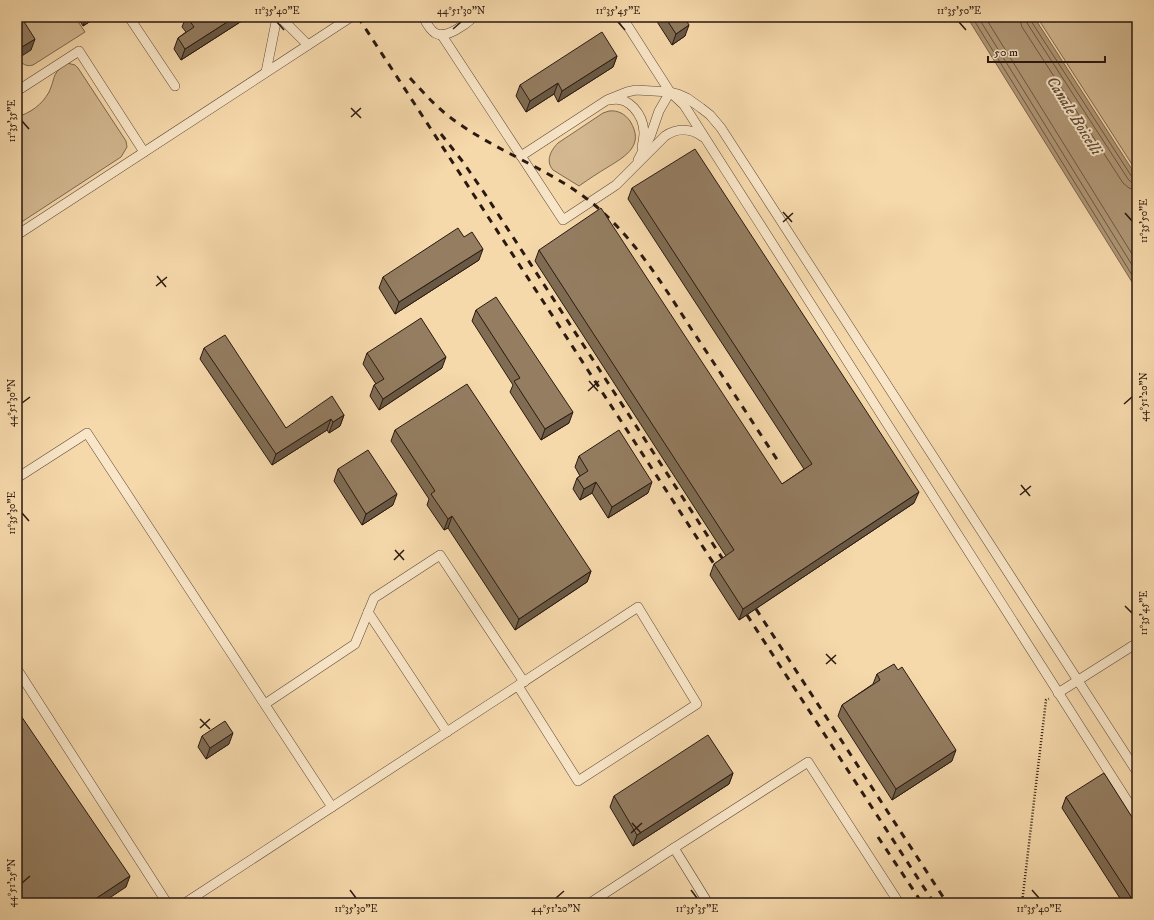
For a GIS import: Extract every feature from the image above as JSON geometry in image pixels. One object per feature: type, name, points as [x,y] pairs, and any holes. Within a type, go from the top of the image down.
[{"type":"lane","points":[[129,17],[175,86]]},
{"type":"lane","points":[[278,17],[308,45]]},
{"type":"lane","points":[[266,72],[278,17]]},
{"type":"lane","points":[[423,17],[430,29],[436,34],[452,32],[474,17]]},
{"type":"lane","points":[[622,17],[670,92],[684,105],[1137,816]]},
{"type":"lane","points":[[17,235],[308,45],[345,19]]},
{"type":"lane","points":[[441,34],[563,220],[610,190],[665,136],[671,132],[676,130],[692,131],[704,138]]},
{"type":"lane","points":[[17,91],[79,51],[144,152]]},
{"type":"lane","points":[[521,156],[604,102],[627,92],[636,90],[670,92],[694,102],[710,115],[721,128],[1137,772]]},
{"type":"lane","points":[[630,171],[641,155],[650,137],[659,111],[670,92]]},
{"type":"lane","points":[[604,102],[614,99],[621,100],[627,102],[638,112],[644,133],[641,155]]},
{"type":"lane","points":[[17,478],[87,433],[332,807]]},
{"type":"lane","points":[[185,903],[521,684],[638,607],[697,704],[578,781],[521,684],[440,555],[374,598],[355,644],[265,704]]},
{"type":"lane","points":[[368,612],[447,732]]},
{"type":"lane","points":[[1058,693],[1137,643]]},
{"type":"lane","points":[[17,669],[167,903]]},
{"type":"lane","points":[[590,903],[808,762],[899,903]]},
{"type":"lane","points":[[674,848],[708,903]]},
{"type":"path","points":[[1022,903],[1046,700],[1058,693]]},
{"type":"shaded area","points":[[17,17],[75,17],[85,32],[33,65],[26,65],[18,58],[31,49]]},
{"type":"shaded area","points":[[1037,17],[1137,17],[1137,172]]},
{"type":"shaded area","points":[[67,63],[75,65],[78,68],[126,141],[127,147],[121,157],[17,225],[17,117],[31,111],[43,101],[49,92],[56,73]]},
{"type":"shaded area","points":[[609,111],[624,114],[634,129],[634,143],[627,154],[579,186],[553,170],[549,163],[549,159],[553,149],[558,143],[603,113]]},
{"type":"water","name":"Canale Boicelli","points":[[967,17],[1034,17],[1137,177],[1137,290]]},
{"type":"building","points":[[17,17],[21,17],[35,39],[17,50]]},
{"type":"building","points":[[187,17],[235,17],[185,49],[178,38],[194,27]]},
{"type":"building","points":[[665,17],[684,17],[689,25],[676,34]]},
{"type":"building","points":[[602,32],[617,56],[562,91],[558,83],[530,101],[520,85]]},
{"type":"building","points":[[695,149],[919,492],[743,609],[714,564],[734,550],[539,250],[601,208],[782,484],[812,464],[632,188]]},
{"type":"building","points":[[458,228],[464,237],[472,232],[483,249],[399,302],[383,277]]},
{"type":"building","points":[[496,297],[573,412],[545,429],[514,381],[520,378],[476,310]]},
{"type":"building","points":[[421,318],[446,357],[383,399],[374,385],[384,379],[367,353]]},
{"type":"building","points":[[225,335],[286,428],[332,396],[344,415],[333,422],[331,419],[276,454],[204,348]]},
{"type":"building","points":[[467,384],[591,571],[519,619],[452,516],[448,519],[431,494],[435,491],[395,430]]},
{"type":"building","points":[[619,430],[652,482],[612,507],[596,482],[584,489],[577,478],[588,471],[579,456]]},
{"type":"building","points":[[368,450],[397,494],[366,514],[338,469]]},
{"type":"building","points":[[894,664],[898,670],[902,667],[956,750],[896,789],[842,705],[880,680],[877,674]]},
{"type":"building","points":[[17,710],[130,876],[89,903],[17,903]]},
{"type":"building","points":[[225,721],[233,733],[210,748],[202,736]]},
{"type":"building","points":[[708,735],[733,773],[637,835],[614,796]]},
{"type":"building","points":[[1104,773],[1137,825],[1137,903],[1125,903],[1132,899],[1066,797]]},
{"type":"railway","points":[[358,17],[718,570]]},
{"type":"railway","points":[[410,78],[434,104],[451,118],[485,140],[557,179],[574,190],[591,202],[621,230],[659,279],[780,464]]},
{"type":"railway","points":[[441,134],[483,191],[726,564]]},
{"type":"railway","points":[[756,609],[947,903]]},
{"type":"railway","points":[[747,615],[934,903]]},
{"type":"railway","points":[[878,837],[922,903]]}]
